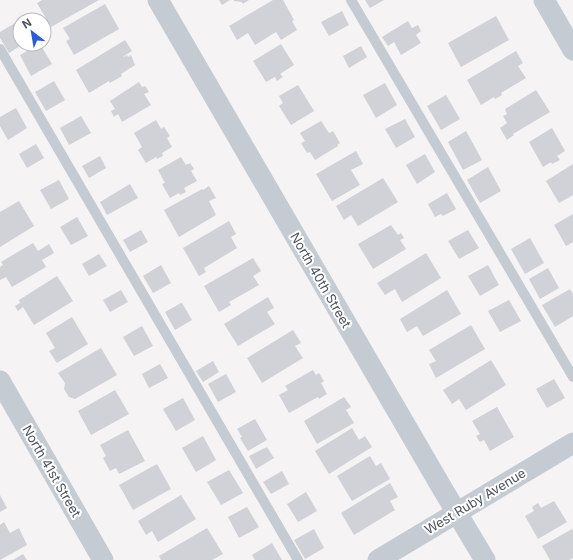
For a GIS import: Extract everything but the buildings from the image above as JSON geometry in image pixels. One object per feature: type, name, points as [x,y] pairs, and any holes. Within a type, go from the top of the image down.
[{"type":"street","name":"North 40th Street","points":[[158,0],[485,560]]},
{"type":"street","points":[[544,0],[573,50]]},
{"type":"street","name":"North 41st Street","points":[[0,381],[103,560]]},
{"type":"street","name":"West Ruby Avenue","points":[[378,560],[573,443]]},
{"type":"lane","points":[[351,0],[573,377]]},
{"type":"lane","points":[[0,49],[298,560]]}]
